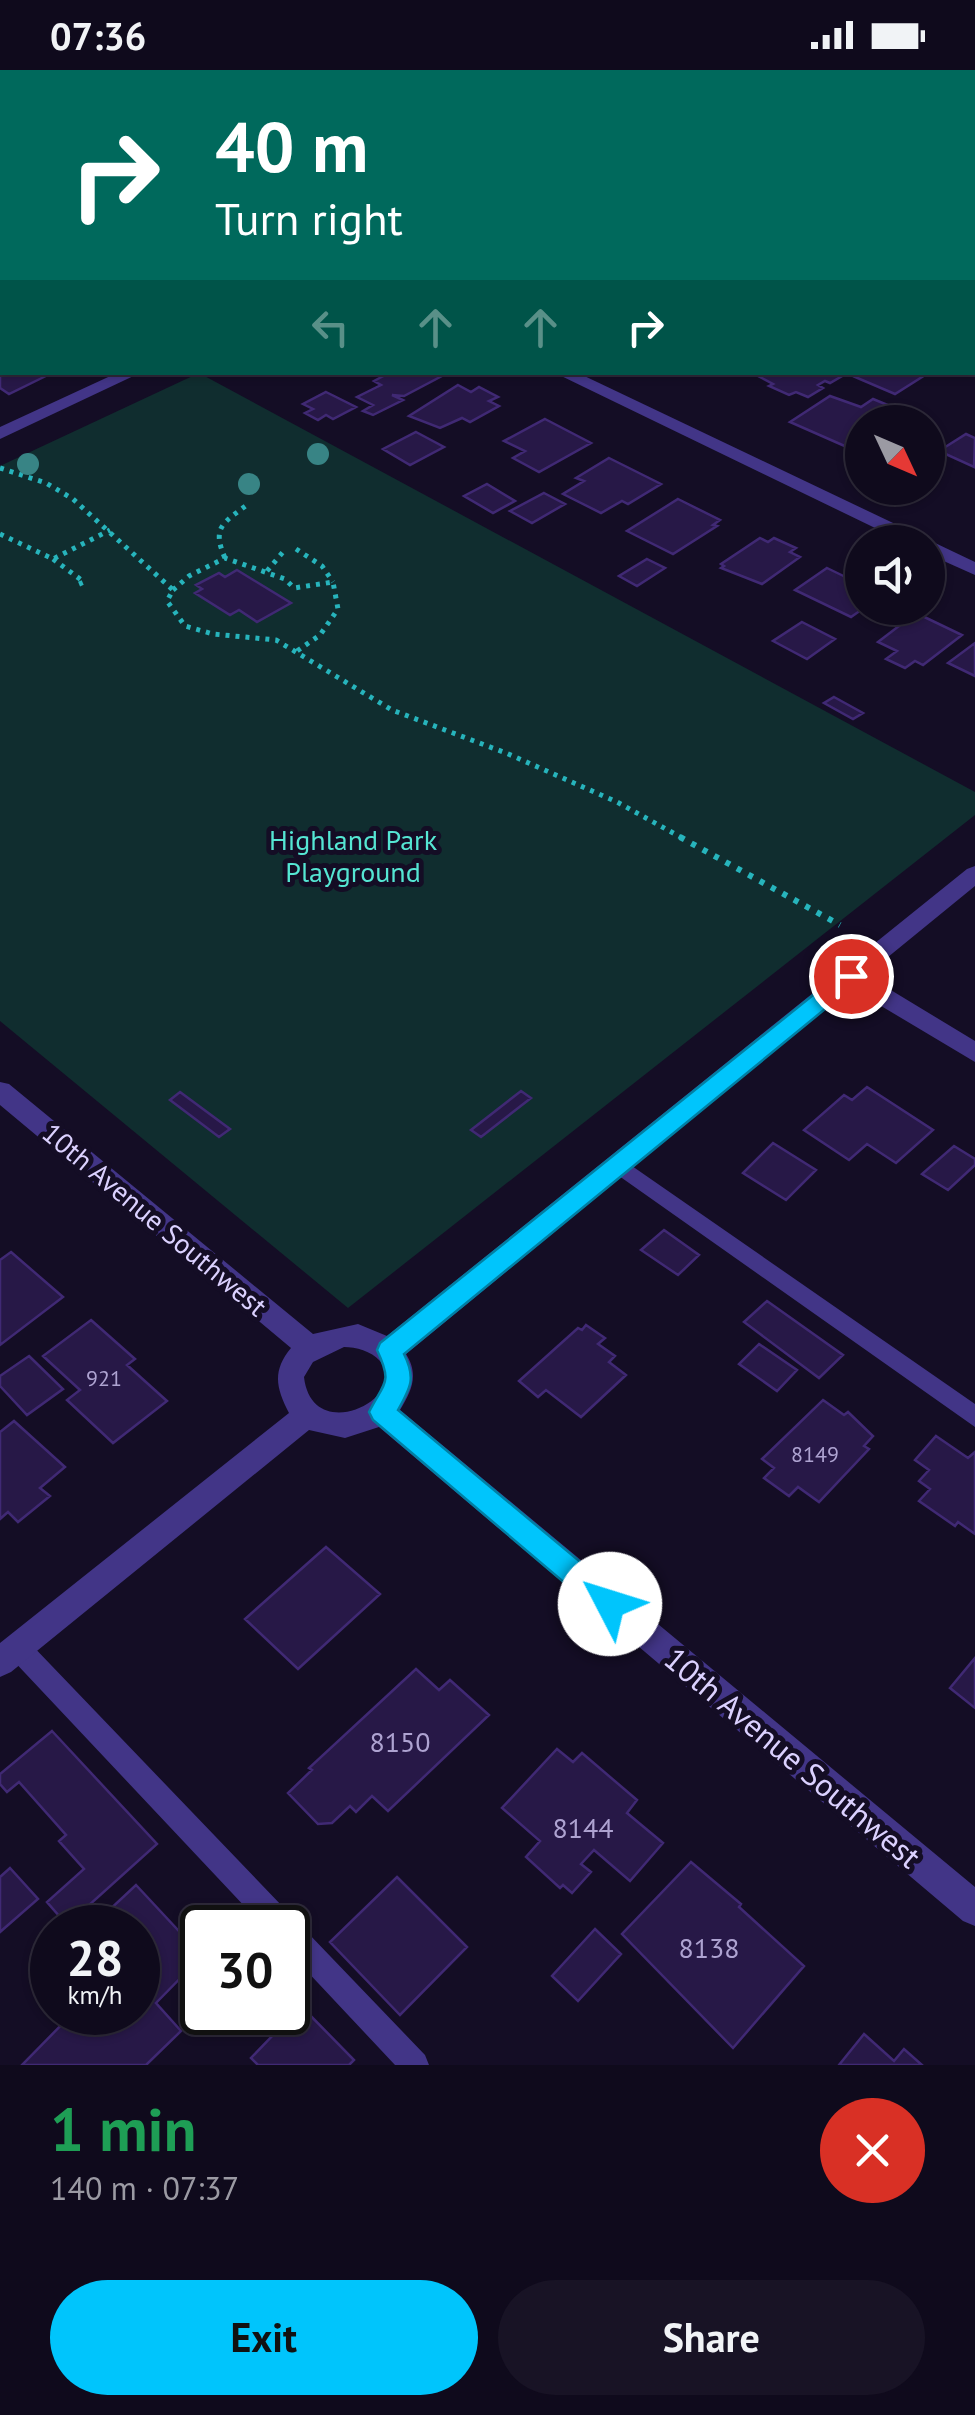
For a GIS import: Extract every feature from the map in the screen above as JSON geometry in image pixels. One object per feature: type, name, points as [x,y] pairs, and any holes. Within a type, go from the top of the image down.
[{"type":"street","points":[[0,434],[128,375]]},
{"type":"street","points":[[567,375],[882,525]]},
{"type":"street","points":[[945,555],[975,570]]},
{"type":"street","points":[[390,1350],[975,874]]},
{"type":"street","points":[[851,976],[975,1052]]},
{"type":"street","name":"10th Avenue Southwest","points":[[0,1091],[310,1347]]},
{"type":"street","points":[[358,1334],[390,1350],[400,1372],[399,1384],[382,1412],[353,1424],[329,1424],[298,1404],[291,1380],[300,1356],[310,1347],[332,1336],[358,1334]]},
{"type":"street","name":"10th Avenue Southwest","points":[[382,1412],[975,1908]]},
{"type":"street","points":[[9,1655],[308,1414]]},
{"type":"lane","points":[[619,1166],[975,1417]]},
{"type":"lane","points":[[9,1655],[262,1905]]},
{"type":"lane","points":[[310,1954],[415,2065]]},
{"type":"path","points":[[0,468],[46,483],[74,499],[173,590]]},
{"type":"path","points":[[248,504],[220,527],[216,540],[225,558],[285,579],[294,588],[333,582]]},
{"type":"path","points":[[53,559],[110,530]]},
{"type":"path","points":[[0,534],[14,543],[29,544],[53,559],[84,582],[78,585]]},
{"type":"path","points":[[296,548],[322,566],[333,582],[338,610],[330,624],[297,652]]},
{"type":"path","points":[[266,572],[282,552]]},
{"type":"path","points":[[225,558],[173,590],[168,601],[172,615],[187,628],[206,634],[256,634],[276,640],[392,710],[506,753],[659,823],[840,925]]},
{"type":"green space","name":"Highland Park Playground","points":[[195,375],[203,375],[975,792],[975,815],[348,1308],[0,1021],[0,466]]},
{"type":"building","points":[[0,375],[48,375],[9,394],[0,388]]},
{"type":"building","points":[[385,375],[440,377],[404,396],[392,395],[403,400],[373,415],[363,411],[373,405],[357,397],[381,385],[374,381]]},
{"type":"building","points":[[844,375],[818,385],[823,388],[808,397],[796,392],[789,395],[758,376]]},
{"type":"building","points":[[917,375],[922,377],[895,394],[855,377]]},
{"type":"building","points":[[458,385],[471,392],[479,387],[498,397],[489,401],[499,406],[470,422],[462,418],[440,428],[409,416]]},
{"type":"building","points":[[326,392],[356,407],[333,419],[326,415],[318,420],[305,413],[313,409],[303,404]]},
{"type":"building","points":[[830,396],[855,405],[845,405],[845,446],[790,422]]},
{"type":"building","points":[[873,399],[888,405],[864,405]]},
{"type":"building","points":[[545,419],[591,443],[539,472],[513,458],[525,451],[504,441]]},
{"type":"building","points":[[416,432],[444,447],[410,465],[383,449]]},
{"type":"building","points":[[966,434],[975,438],[974,467],[945,454],[945,447]]},
{"type":"building","points":[[609,458],[661,484],[628,504],[622,501],[601,513],[563,494],[584,481],[576,478]]},
{"type":"building","points":[[487,484],[515,501],[493,513],[464,496]]},
{"type":"building","points":[[544,493],[565,504],[532,523],[510,511]]},
{"type":"building","points":[[678,499],[720,520],[713,525],[717,526],[673,554],[627,531]]},
{"type":"building","points":[[760,538],[768,542],[774,538],[796,548],[790,552],[800,557],[762,584],[721,568],[721,564]]},
{"type":"building","points":[[647,559],[665,568],[637,586],[619,576]]},
{"type":"building","points":[[827,568],[845,577],[845,614],[795,590]]},
{"type":"building","points":[[237,570],[291,603],[257,622],[239,610],[230,615],[195,593],[202,589],[196,585],[219,573],[225,577]]},
{"type":"building","points":[[802,622],[835,639],[807,659],[773,641]]},
{"type":"building","points":[[900,625],[941,625],[962,635],[923,665],[915,661],[905,668],[886,659],[897,651],[878,642]]},
{"type":"building","points":[[975,643],[975,676],[948,663]]},
{"type":"building","points":[[834,697],[863,713],[853,719],[824,703]]},
{"type":"building","points":[[867,1087],[933,1130],[896,1163],[867,1144],[849,1160],[804,1130],[844,1095],[852,1100]]},
{"type":"building","points":[[521,1091],[531,1098],[481,1137],[471,1130]]},
{"type":"building","points":[[180,1092],[230,1129],[219,1137],[170,1100]]},
{"type":"building","points":[[773,1143],[816,1170],[786,1200],[743,1173]]},
{"type":"building","points":[[954,1146],[975,1159],[975,1165],[948,1190],[922,1174]]},
{"type":"building","points":[[664,1230],[699,1255],[678,1275],[641,1250]]},
{"type":"building","points":[[11,1252],[63,1297],[0,1345],[0,1260]]},
{"type":"building","points":[[767,1301],[843,1355],[819,1378],[744,1322]]},
{"type":"building","points":[[91,1320],[135,1359],[127,1365],[167,1401],[113,1443],[67,1400],[80,1390],[43,1356]]},
{"type":"building","points":[[586,1325],[605,1338],[598,1344],[615,1356],[609,1362],[626,1375],[581,1417],[546,1390],[538,1397],[519,1381]]},
{"type":"building","points":[[759,1344],[797,1370],[777,1391],[739,1364]]},
{"type":"building","points":[[29,1356],[63,1389],[27,1415],[0,1386],[0,1376]]},
{"type":"building","points":[[823,1400],[844,1415],[848,1412],[873,1436],[864,1446],[869,1449],[819,1502],[798,1487],[789,1496],[764,1478],[774,1468],[762,1459]]},
{"type":"building","points":[[14,1421],[65,1467],[40,1488],[50,1496],[18,1522],[8,1512],[0,1519],[0,1432]]},
{"type":"building","points":[[936,1436],[968,1458],[975,1452],[975,1534],[958,1522],[955,1526],[919,1501],[930,1489],[919,1481],[929,1470],[915,1460]]},
{"type":"building","points":[[326,1547],[380,1594],[298,1669],[245,1619]]},
{"type":"building","points":[[975,1658],[975,1708],[950,1688]]},
{"type":"building","points":[[416,1669],[439,1690],[450,1680],[489,1715],[388,1811],[372,1796],[356,1812],[350,1806],[332,1823],[318,1824],[288,1793],[312,1770],[309,1768]]},
{"type":"building","points":[[52,1731],[157,1844],[89,1905],[50,1905],[47,1902],[84,1869],[59,1841],[66,1835],[19,1782],[7,1792],[0,1784],[0,1774]]},
{"type":"building","points":[[557,1749],[573,1762],[582,1753],[637,1800],[627,1813],[663,1843],[630,1881],[594,1850],[581,1864],[591,1872],[572,1893],[563,1885],[560,1888],[526,1857],[540,1841],[502,1808]]},
{"type":"building","points":[[691,1862],[804,1966],[733,2048],[622,1934]]},
{"type":"building","points":[[10,1868],[38,1899],[0,1932],[0,1877]]},
{"type":"building","points":[[397,1877],[467,1947],[400,2015],[330,1942]]},
{"type":"building","points":[[136,1885],[155,1905],[115,1905]]},
{"type":"building","points":[[160,1911],[180,1932],[180,1978],[160,1999]]},
{"type":"building","points":[[595,1929],[621,1954],[578,2001],[552,1976]]},
{"type":"building","points":[[160,2007],[180,2030],[146,2065],[22,2065],[51,2035],[160,2035]]},
{"type":"building","points":[[310,2015],[354,2060],[349,2065],[258,2065],[251,2058],[273,2035],[310,2035]]},
{"type":"building","points":[[864,2034],[894,2061],[904,2049],[922,2065],[839,2065]]},
{"type":"route","points":[[610,1604],[382,1412],[399,1384],[400,1372],[390,1350],[851,976]]}]
